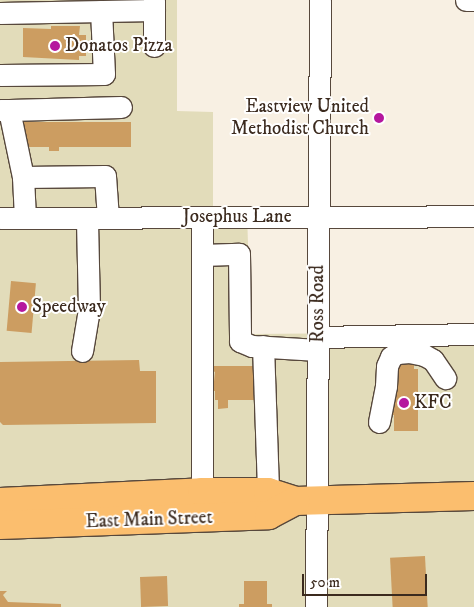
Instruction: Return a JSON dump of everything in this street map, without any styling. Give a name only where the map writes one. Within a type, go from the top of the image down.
[{"type":"main road","name":"East Main Street","points":[[0,502],[202,492],[268,492],[306,501],[474,496]]},
{"type":"main road","name":"East Main Street","points":[[0,525],[268,515],[306,501]]},
{"type":"street","name":"Ross Road","points":[[316,607],[306,501],[318,344],[320,0]]},
{"type":"street","points":[[466,0],[474,0]]},
{"type":"street","points":[[0,13],[32,8],[101,11],[154,5],[154,46]]},
{"type":"street","points":[[32,8],[55,22],[85,21],[90,26],[92,53],[89,74]]},
{"type":"street","points":[[0,75],[104,74],[101,11]]},
{"type":"street","points":[[25,218],[23,177],[4,110],[121,107]]},
{"type":"street","points":[[23,177],[106,176],[108,218]]},
{"type":"street","name":"Josephus Lane","points":[[0,218],[474,216]]},
{"type":"street","points":[[202,217],[202,492]]},
{"type":"street","points":[[82,351],[89,309],[87,218]]},
{"type":"street","points":[[202,254],[239,254],[240,341],[252,346],[318,344],[474,334]]},
{"type":"street","points":[[263,346],[268,492]]},
{"type":"street","points":[[380,422],[387,366],[391,357],[397,353],[409,352],[424,355],[433,360],[445,378]]},
{"type":"shaded area","points":[[0,0],[177,0],[177,111],[213,112],[213,214],[247,213],[251,334],[474,332],[474,607],[0,607]]},
{"type":"building","name":"Donatos Pizza","points":[[51,26],[80,26],[79,35],[86,35],[86,56],[79,56],[79,60],[23,57],[23,28],[51,29]]},
{"type":"building","points":[[24,122],[131,122],[131,147],[59,147],[59,151],[49,151],[49,147],[24,147]]},
{"type":"building","name":"Speedway","points":[[11,281],[36,283],[32,333],[7,331]]},
{"type":"building","name":"KFC","points":[[397,358],[414,358],[414,369],[418,369],[418,431],[394,431],[394,415],[390,415]]},
{"type":"building","points":[[139,360],[140,371],[156,371],[156,423],[3,425],[0,422],[0,362]]},
{"type":"building","points":[[213,366],[254,366],[254,400],[228,400],[228,408],[218,409],[218,400],[215,400],[215,391],[213,391],[215,372],[213,371]]},
{"type":"building","points":[[425,556],[428,607],[393,607],[390,558]]},
{"type":"building","points":[[167,576],[168,606],[141,607],[140,577]]},
{"type":"building","points":[[244,581],[267,581],[267,604],[272,604],[272,607],[239,607],[239,604],[244,604]]},
{"type":"building","points":[[0,591],[7,591],[3,595],[8,602],[61,604],[61,607],[0,607]]},
{"type":"place","name":"Donatos Pizza","points":[[55,46]]},
{"type":"place","name":"Eastview United Methodist Church","points":[[379,118]]},
{"type":"place","name":"Speedway","points":[[22,307]]},
{"type":"place","name":"KFC","points":[[404,403]]}]
